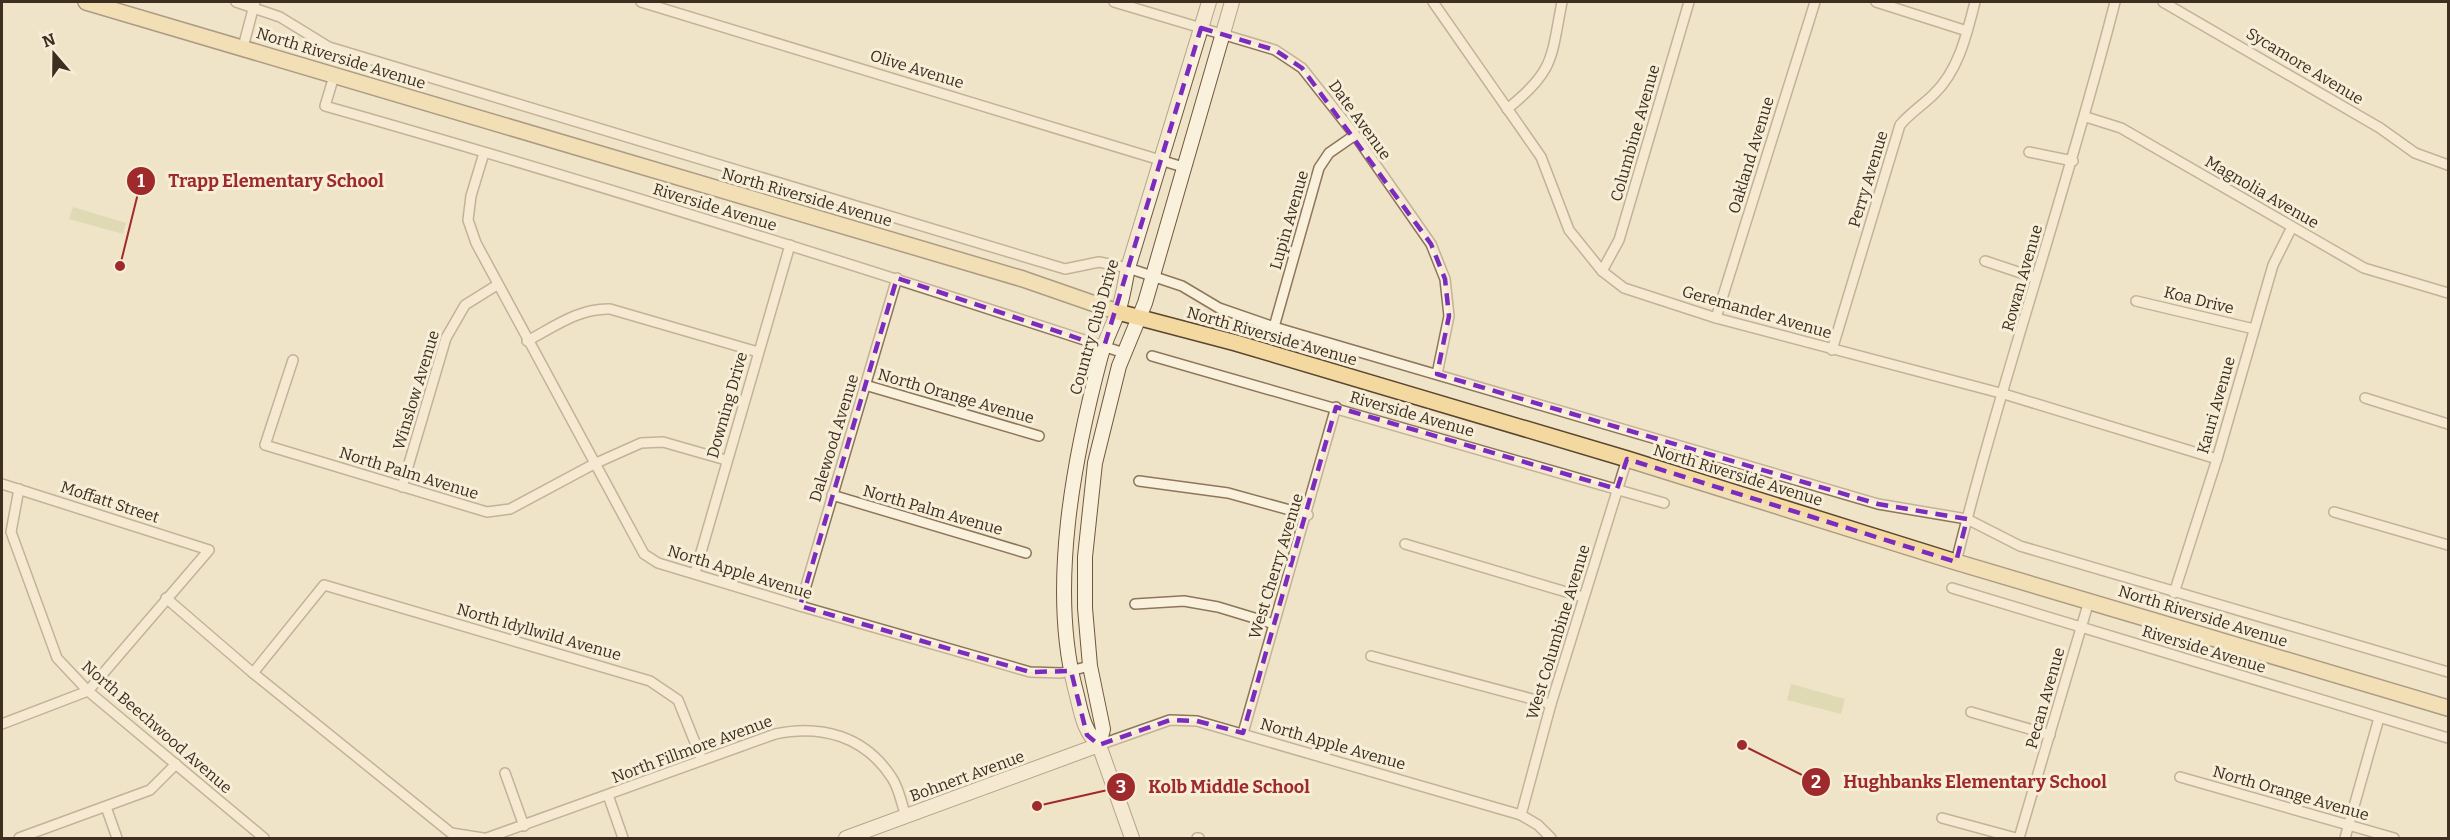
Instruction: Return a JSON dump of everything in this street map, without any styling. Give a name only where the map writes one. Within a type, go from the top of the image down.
[{"type":"main road","name":"North Riverside Avenue","points":[[86,2],[1023,279],[1118,312],[1628,459],[1956,562],[2448,708]]},
{"type":"main road","name":"Country Club Drive","points":[[1099,745],[1088,735],[1071,671],[1067,624],[1066,535],[1077,455],[1104,347],[1118,312],[1128,267],[1163,161],[1209,2]]},
{"type":"main road","points":[[1132,838],[1099,745],[1103,729],[1090,666],[1085,608],[1088,516],[1104,418],[1121,360],[1140,317],[1153,276],[1232,2]]},
{"type":"main road","name":"Bohnert Avenue","points":[[846,838],[1099,745]]},
{"type":"street","name":"North Riverside Avenue","points":[[236,2],[254,4],[329,47],[1065,269],[1100,262],[1128,267],[1182,286],[1219,308],[1274,327],[1878,504],[1966,519],[2020,546],[2448,672]]},
{"type":"street","name":"Olive Avenue","points":[[642,2],[1183,167]]},
{"type":"street","name":"Date Avenue","points":[[1114,2],[1275,50],[1302,68],[1355,135],[1431,244],[1445,279],[1449,316],[1437,374]]},
{"type":"street","name":"Geremander Avenue","points":[[1433,2],[1541,157],[1569,230],[1602,271],[1624,288],[1716,318],[2004,394],[2217,459]]},
{"type":"street","points":[[1507,109],[1534,88],[1550,64],[1562,2]]},
{"type":"street","name":"Columbine Avenue","points":[[1602,271],[1619,240],[1689,2]]},
{"type":"street","name":"Oakland Avenue","points":[[1716,318],[1815,2]]},
{"type":"street","points":[[1876,2],[1967,31]]},
{"type":"street","name":"Perry Avenue","points":[[1832,350],[1900,125],[1914,109],[1933,96],[1954,67],[1976,2]]},
{"type":"street","name":"Rowan Avenue","points":[[1956,562],[1966,519],[2086,117],[2115,2]]},
{"type":"street","name":"Sycamore Avenue","points":[[2163,2],[2380,128],[2415,153],[2448,165]]},
{"type":"street","points":[[243,47],[254,4]]},
{"type":"street","name":"Riverside Avenue","points":[[334,76],[326,106],[897,278],[1104,347],[1121,360]]},
{"type":"street","name":"Magnolia Avenue","points":[[2086,117],[2121,129],[2364,268],[2448,293]]},
{"type":"street","name":"Lupin Avenue","points":[[1274,327],[1319,168],[1329,153],[1355,135]]},
{"type":"street","points":[[2029,152],[2073,161]]},
{"type":"street","name":"North Apple Avenue","points":[[484,153],[471,196],[468,220],[476,243],[644,554],[658,563],[1030,672],[1061,673],[1090,666]]},
{"type":"street","name":"Kauri Avenue","points":[[2174,593],[2217,459],[2273,265],[2292,227]]},
{"type":"street","name":"Downing Drive","points":[[695,573],[790,245]]},
{"type":"street","points":[[1985,261],[2037,278]]},
{"type":"street","name":"Dalewood Avenue","points":[[800,606],[897,278]]},
{"type":"street","name":"Winslow Avenue","points":[[402,487],[446,338],[465,305],[497,285]]},
{"type":"street","name":"Koa Drive","points":[[2136,301],[2254,329]]},
{"type":"street","points":[[527,341],[592,308],[610,309],[758,352]]},
{"type":"street","name":"Riverside Avenue","points":[[1152,356],[1664,503]]},
{"type":"street","name":"North Palm Avenue","points":[[293,360],[265,445],[487,512],[510,509],[594,464],[641,443],[663,442],[726,460]]},
{"type":"street","name":"North Orange Avenue","points":[[865,385],[1039,436]]},
{"type":"street","points":[[2365,398],[2448,424]]},
{"type":"street","name":"West Cherry Avenue","points":[[1243,733],[1308,515],[1336,407]]},
{"type":"street","name":"West Columbine Avenue","points":[[1521,815],[1551,704],[1628,459]]},
{"type":"street","points":[[1139,481],[1228,493],[1308,515]]},
{"type":"street","name":"Moffatt Street","points":[[2,484],[209,550],[166,598]]},
{"type":"street","name":"North Beechwood Avenue","points":[[19,489],[11,532],[57,658],[88,691],[264,838]]},
{"type":"street","name":"North Palm Avenue","points":[[832,495],[1026,553]]},
{"type":"street","points":[[2334,512],[2448,545]]},
{"type":"street","points":[[1405,544],[1584,597]]},
{"type":"street","name":"North Idyllwild Avenue","points":[[253,673],[324,585],[650,681],[678,700],[702,760]]},
{"type":"street","name":"Riverside Avenue","points":[[1952,588],[2448,738]]},
{"type":"street","points":[[2,724],[88,691],[166,598]]},
{"type":"street","name":"North Fillmore Avenue","points":[[166,598],[253,673],[451,833],[485,838],[524,826],[702,760],[793,730],[812,730],[852,739],[893,778],[906,817]]},
{"type":"street","name":"Pecan Avenue","points":[[2017,838],[2089,601]]},
{"type":"street","points":[[1135,604],[1184,602],[1218,607],[1274,624]]},
{"type":"street","points":[[1371,656],[1551,704]]},
{"type":"street","points":[[1971,712],[2050,735]]},
{"type":"street","points":[[2345,838],[2379,717]]},
{"type":"street","name":"North Apple Avenue","points":[[1099,745],[1170,720],[1197,721],[1521,815],[1538,825],[1551,838]]},
{"type":"street","points":[[20,838],[150,790],[176,764]]},
{"type":"street","points":[[506,773],[524,826]]},
{"type":"street","name":"North Orange Avenue","points":[[2180,777],[2394,838]]},
{"type":"street","points":[[608,795],[623,838]]},
{"type":"street","points":[[106,807],[117,838]]},
{"type":"street","points":[[1942,818],[2017,838]]},
{"type":"highlighted area","points":[[1201,28],[1275,50],[1302,68],[1431,244],[1445,279],[1449,316],[1437,374],[1878,504],[1967,519],[1956,562],[1627,459],[1617,489],[1336,407],[1243,733],[1197,721],[1170,720],[1099,745],[1087,735],[1071,671],[1030,672],[800,606],[897,278],[1104,347]]},
{"type":"green space","points":[[73,207],[126,223],[123,234],[69,219]]},
{"type":"green space","points":[[1791,684],[1845,699],[1841,714],[1787,700]]},
{"type":"place","name":"Trapp Elementary School","points":[[120,266]]},
{"type":"place","name":"Hughbanks Elementary School","points":[[1742,745]]},
{"type":"place","name":"Kolb Middle School","points":[[1037,806]]}]
